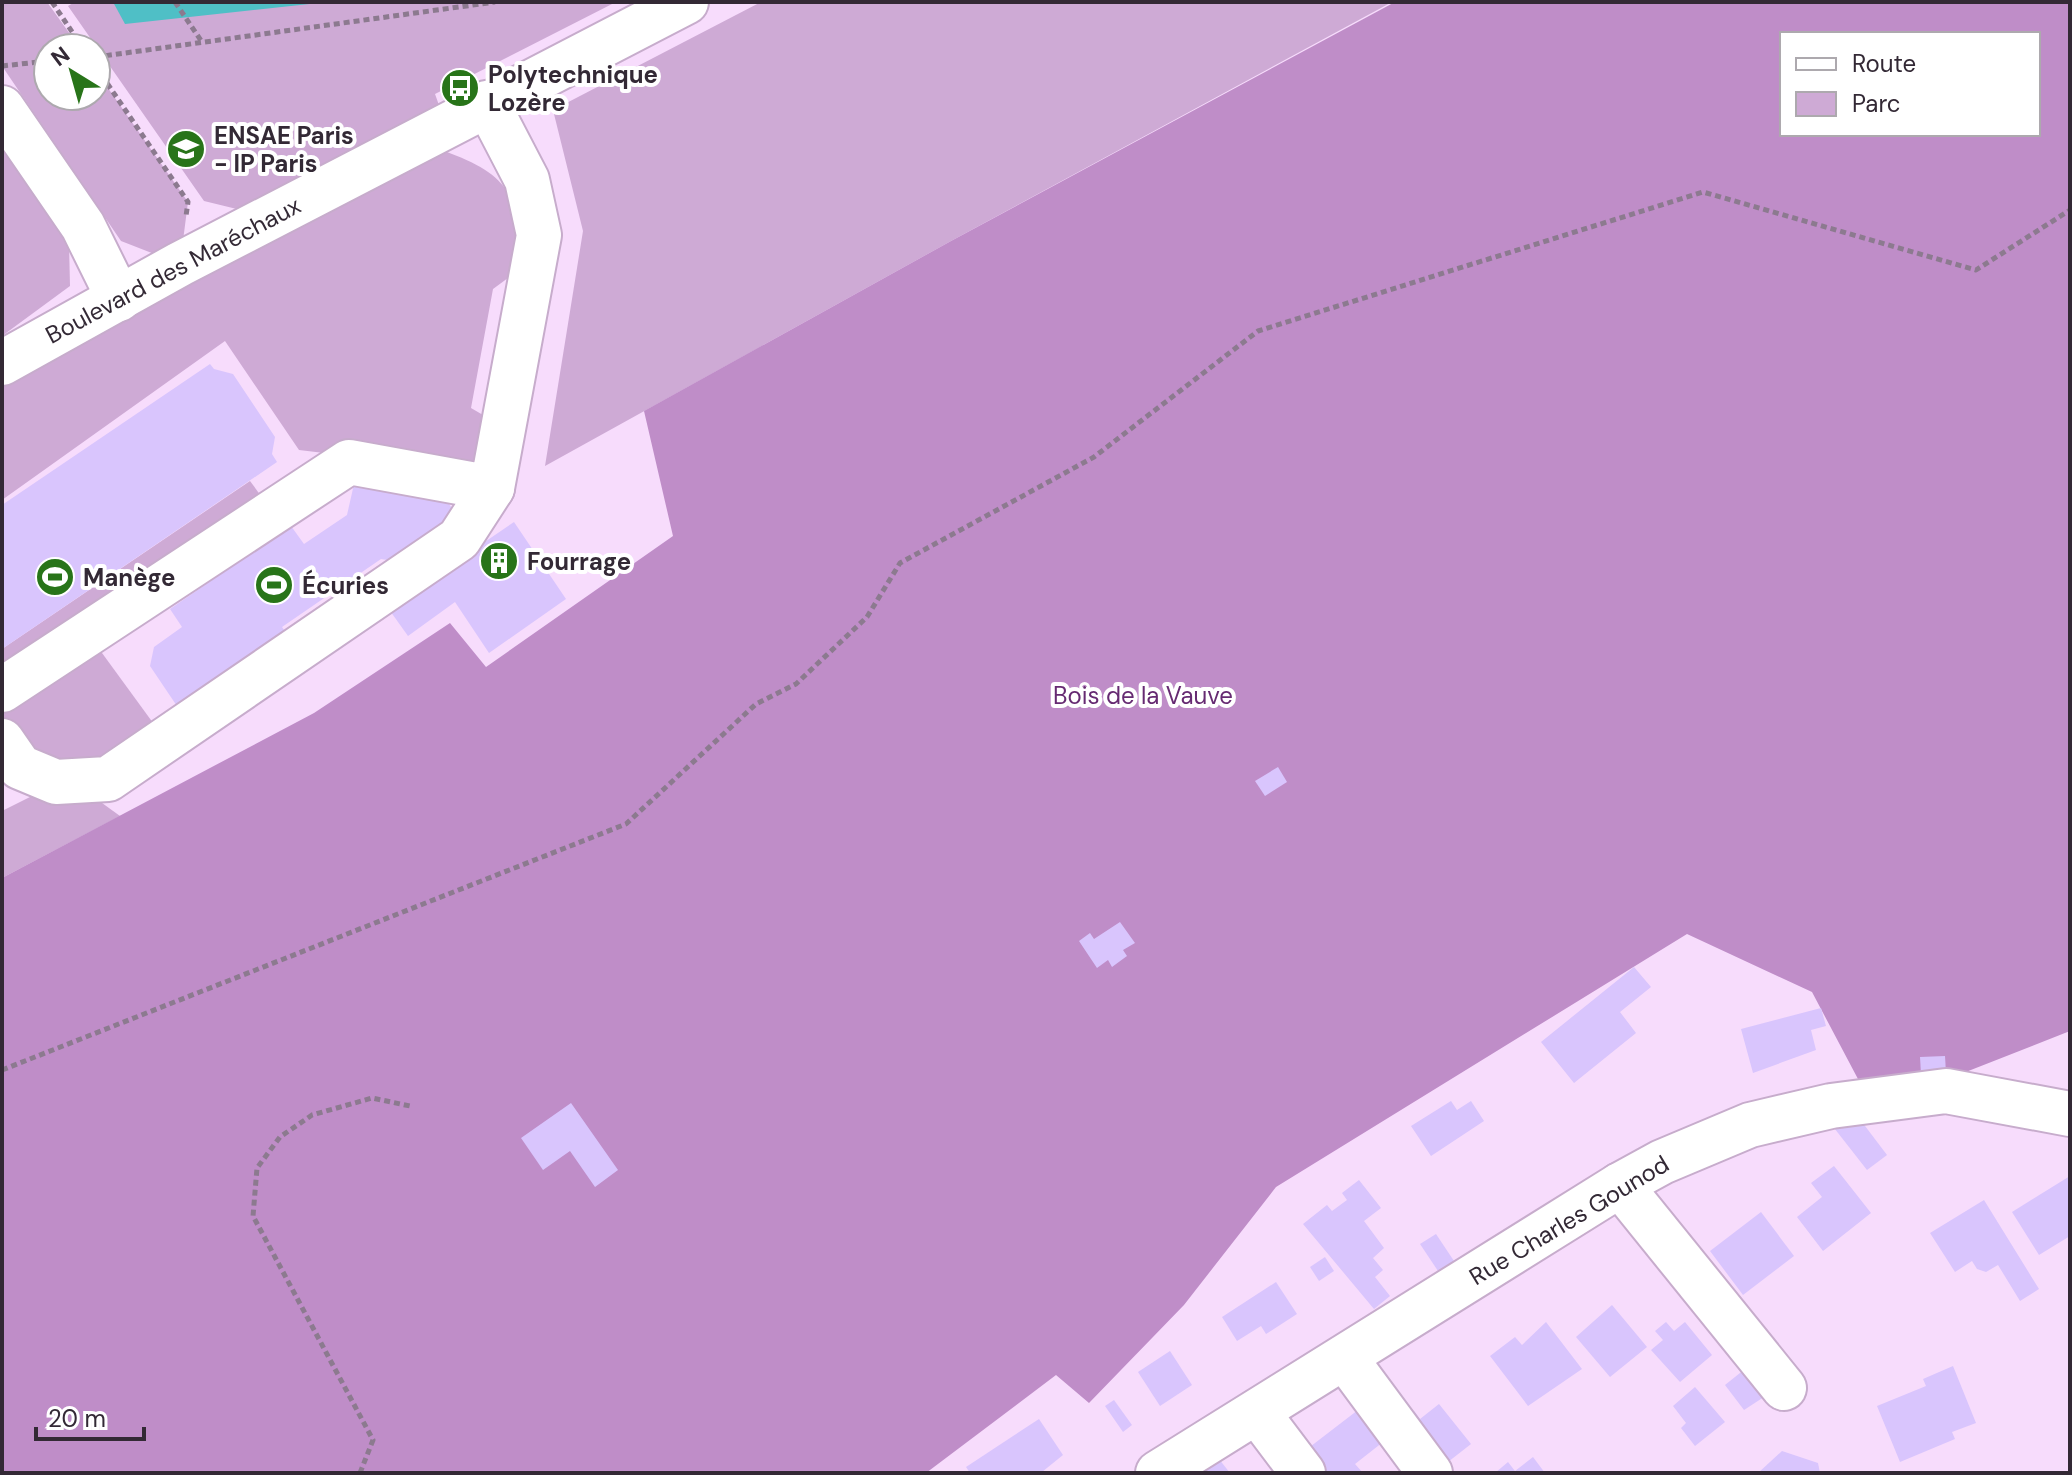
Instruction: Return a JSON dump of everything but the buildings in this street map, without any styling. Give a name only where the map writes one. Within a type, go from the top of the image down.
[{"type":"street","name":"Boulevard des Maréchaux","points":[[2,363],[180,264],[680,3]]},
{"type":"street","points":[[2,741],[20,767],[56,782],[108,779],[459,539],[492,488],[539,235],[527,180],[487,103]]},
{"type":"street","points":[[3,112],[83,226],[119,299]]},
{"type":"street","points":[[2,690],[349,462],[492,488]]},
{"type":"street","name":"Rue Charles Gounod","points":[[1170,1470],[1257,1412],[1620,1185],[1662,1162],[1750,1125],[1831,1106],[1946,1091],[2070,1114]]},
{"type":"street","points":[[1620,1185],[1784,1388]]},
{"type":"street","points":[[1345,1358],[1430,1473]]},
{"type":"street","points":[[1257,1412],[1303,1473]]},
{"type":"path","points":[[52,2],[72,32]]},
{"type":"path","points":[[175,2],[202,42]]},
{"type":"path","points":[[112,55],[495,2]]},
{"type":"path","points":[[2,66],[32,63]]},
{"type":"path","points":[[112,90],[188,202],[180,264]]},
{"type":"path","points":[[2,1070],[626,824],[756,704],[796,684],[867,617],[900,563],[1094,457],[1258,331],[1703,192],[1976,270],[2070,210]]},
{"type":"path","points":[[360,1473],[373,1440],[253,1216],[257,1168],[280,1137],[312,1115],[372,1098],[410,1106]]},
{"type":"green space","points":[[2,2],[47,2],[69,32],[32,32],[32,110],[2,66]]},
{"type":"green space","name":"ENSAE Paris - IP Paris","points":[[75,2],[616,2],[435,94],[440,108],[245,211],[204,201],[112,69],[112,32],[86,32],[68,6]]},
{"type":"green space","points":[[761,2],[1392,2],[545,466],[583,231],[553,110]]},
{"type":"green space","name":"Bois de la Vauve","points":[[1395,2],[2070,2],[2070,1031],[1953,1077],[1858,1079],[1812,992],[1687,934],[1276,1187],[1184,1305],[1089,1403],[1056,1375],[926,1473],[2,1473],[2,878],[314,713],[450,623],[486,667],[673,536],[644,411],[951,241]]},
{"type":"green space","points":[[112,94],[188,202],[180,264],[121,241],[33,112],[112,112]]},
{"type":"green space","points":[[2,147],[69,244],[70,286],[2,336]]},
{"type":"green space","points":[[442,150],[474,163],[495,177],[529,227],[519,270],[493,289],[471,408],[495,422],[483,463],[467,470],[299,450],[225,341],[2,500],[2,387],[155,300]]},
{"type":"green space","points":[[250,481],[267,504],[2,682],[2,649]]},
{"type":"green space","points":[[94,642],[156,727],[91,771],[53,772],[2,725],[2,706]]},
{"type":"green space","points":[[34,795],[91,795],[120,816],[2,878],[2,811]]},
{"type":"shaded area","points":[[113,2],[328,2],[125,24]]},
{"type":"place","name":"Polytechnique Lozère","points":[[460,88]]},
{"type":"place","name":"ENSAE Paris - IP Paris","points":[[186,149]]},
{"type":"place","name":"Fourrage","points":[[499,561]]},
{"type":"place","name":"Manège","points":[[55,577]]},
{"type":"place","name":"Écuries","points":[[274,585]]}]
